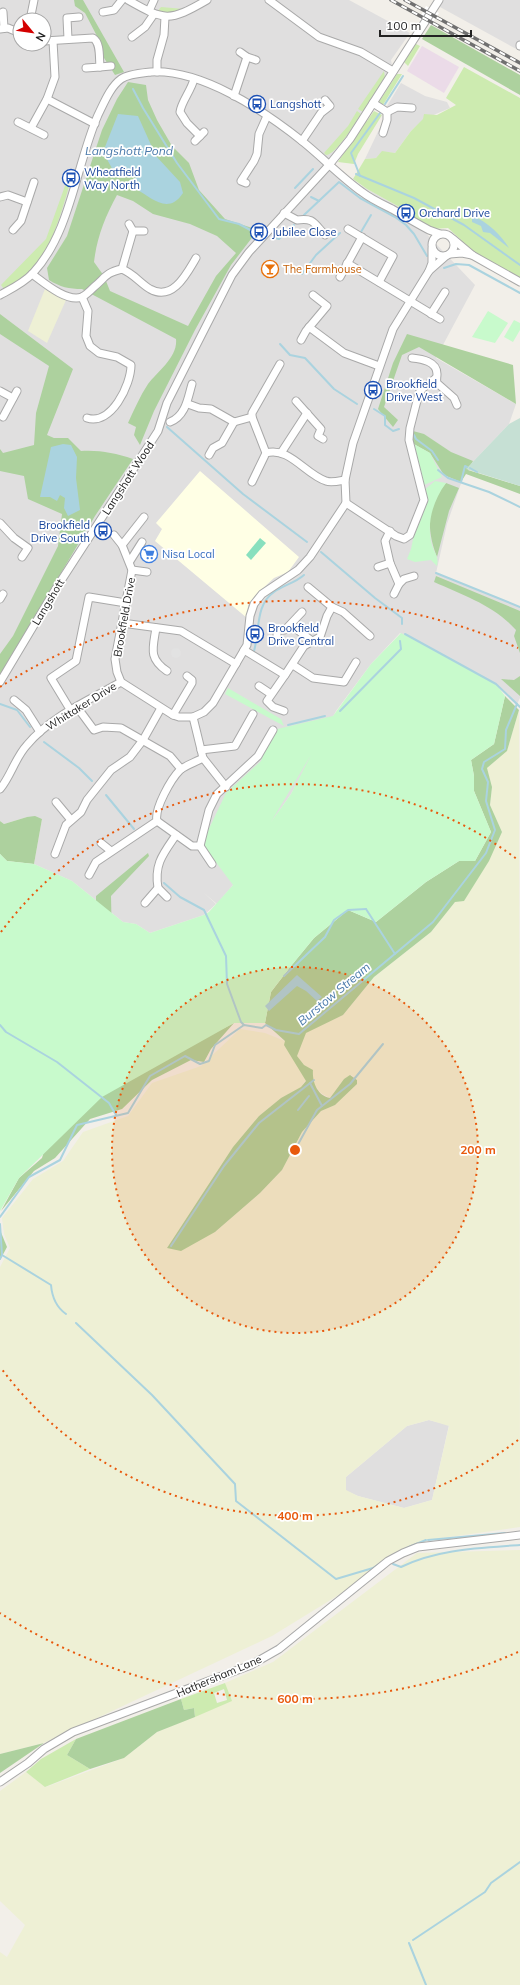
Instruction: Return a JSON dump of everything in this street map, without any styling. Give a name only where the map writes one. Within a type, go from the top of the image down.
[{"type":"street","points":[[32,12],[34,0]]},
{"type":"street","points":[[103,12],[114,10],[122,0]]},
{"type":"street","points":[[128,0],[151,13],[165,17],[184,12],[207,0]]},
{"type":"street","points":[[132,37],[145,27],[151,13],[154,0]]},
{"type":"street","points":[[269,0],[278,5],[319,37],[361,52],[393,71]]},
{"type":"street","points":[[325,235],[310,220],[306,218],[297,220],[284,213],[350,139],[438,0]]},
{"type":"street","points":[[3,12],[2,29],[12,31]]},
{"type":"street","points":[[68,39],[67,18],[79,17]]},
{"type":"street","points":[[157,72],[157,60],[164,35],[165,17]]},
{"type":"street","points":[[31,128],[47,99],[55,77],[53,41],[93,38],[98,43],[100,67]]},
{"type":"street","points":[[240,52],[247,57],[256,60]]},
{"type":"street","points":[[234,96],[247,57]]},
{"type":"street","points":[[86,68],[111,66]]},
{"type":"street","points":[[0,295],[13,289],[32,274],[52,244],[65,215],[86,145],[106,100],[114,86],[121,79],[133,75],[157,72],[194,79],[234,96],[267,116],[302,141],[364,193],[415,222],[440,234],[448,234],[472,255],[520,282]]},
{"type":"street","points":[[194,79],[191,91],[183,102],[180,112],[187,123],[200,137]]},
{"type":"street","points":[[47,99],[95,124]]},
{"type":"street","points":[[302,141],[318,116],[330,106],[325,100]]},
{"type":"street","points":[[373,103],[387,112]]},
{"type":"street","points":[[387,112],[397,107],[412,108]]},
{"type":"street","points":[[383,133],[387,120],[387,112]]},
{"type":"street","points":[[242,181],[257,154],[259,134],[267,116]]},
{"type":"street","points":[[18,122],[44,135]]},
{"type":"street","points":[[13,230],[21,221],[34,182]]},
{"type":"street","points":[[0,197],[8,195],[27,202]]},
{"type":"street","name":"Langshott Wood","points":[[98,524],[158,432],[167,403],[232,275],[249,252],[284,213]]},
{"type":"street","points":[[415,222],[426,233],[437,255],[462,253],[472,255]]},
{"type":"street","points":[[122,269],[133,231],[129,224]]},
{"type":"street","points":[[348,229],[393,256],[379,282]]},
{"type":"street","points":[[133,231],[144,231]]},
{"type":"street","points":[[121,682],[161,708],[179,717],[193,716],[204,712],[213,703],[247,645],[250,616],[254,604],[262,594],[298,570],[310,557],[346,503],[344,480],[353,443],[379,366],[393,329],[429,271],[432,264],[432,247],[434,238],[440,234]]},
{"type":"street","points":[[340,277],[362,237]]},
{"type":"street","points":[[429,271],[448,255],[454,246],[453,239]]},
{"type":"street","points":[[32,274],[50,288],[66,296],[82,297],[94,288],[104,276],[122,269],[135,276],[149,289],[166,291],[176,287],[196,258]]},
{"type":"street","points":[[348,263],[440,319]]},
{"type":"street","points":[[431,314],[446,292]]},
{"type":"street","points":[[301,340],[309,327],[327,306],[313,295]]},
{"type":"street","points":[[82,297],[88,311],[86,336],[90,346],[99,353],[117,357],[131,365],[131,374],[118,402],[104,417],[98,419],[87,418]]},
{"type":"street","points":[[309,327],[344,354],[379,366]]},
{"type":"street","points":[[412,358],[428,361],[434,365],[437,373],[437,383],[454,398],[457,405]]},
{"type":"street","points":[[252,482],[266,453],[252,417],[265,387],[280,364]]},
{"type":"street","points":[[346,503],[390,532],[404,539],[410,535],[424,500],[409,440],[419,393],[436,378]]},
{"type":"street","points":[[170,422],[174,420],[188,404],[192,384]]},
{"type":"street","points":[[0,391],[13,398]]},
{"type":"street","points":[[3,417],[17,391]]},
{"type":"street","points":[[296,401],[322,429],[318,436],[323,439]]},
{"type":"street","points":[[188,404],[199,408],[211,409],[234,422],[252,417]]},
{"type":"street","points":[[281,453],[307,413]]},
{"type":"street","points":[[209,456],[213,448],[222,444],[234,422]]},
{"type":"street","points":[[266,453],[281,453],[326,481],[344,480]]},
{"type":"street","points":[[122,545],[144,516]]},
{"type":"street","points":[[0,523],[14,538],[28,548],[22,557]]},
{"type":"street","name":"Langshott","points":[[0,682],[98,524]]},
{"type":"street","points":[[390,532],[385,541],[390,563],[399,584]]},
{"type":"street","points":[[114,535],[122,545],[130,561],[132,570],[147,572]]},
{"type":"street","points":[[130,561],[142,542]]},
{"type":"street","points":[[378,567],[390,563]]},
{"type":"street","name":"Brookfield Drive","points":[[121,682],[117,672],[115,658],[132,570]]},
{"type":"street","points":[[394,594],[399,584],[404,579],[414,576]]},
{"type":"street","points":[[308,587],[332,607],[343,612],[370,636]]},
{"type":"street","points":[[126,602],[89,597],[76,661],[51,678],[74,709],[94,730],[103,727],[121,728],[170,756],[181,769]]},
{"type":"street","points":[[284,711],[273,707],[266,702],[293,665],[304,646],[320,636],[332,607]]},
{"type":"street","points":[[277,638],[277,630],[285,630],[302,612]]},
{"type":"street","points":[[122,623],[181,631],[236,664]]},
{"type":"street","points":[[291,625],[312,641]]},
{"type":"street","points":[[156,628],[153,655],[158,664],[167,671]]},
{"type":"street","points":[[244,650],[285,675]]},
{"type":"street","points":[[293,665],[313,682],[344,682],[356,662]]},
{"type":"street","points":[[173,715],[192,683],[192,680],[187,676]]},
{"type":"street","name":"Whittaker Drive","points":[[0,789],[16,759],[40,732],[74,709],[121,682]]},
{"type":"street","points":[[259,686],[271,694]]},
{"type":"street","points":[[14,700],[26,710],[40,732]]},
{"type":"street","points":[[55,854],[66,825],[80,812],[87,800],[111,770],[125,762],[142,740],[161,708]]},
{"type":"street","points":[[201,750],[234,746],[253,714]]},
{"type":"street","points":[[193,716],[203,758],[226,787]]},
{"type":"street","points":[[212,864],[200,846],[209,810],[217,794],[258,756],[273,730]]},
{"type":"street","points":[[200,846],[192,846],[157,821],[156,817],[160,804],[171,782],[181,769],[203,758]]},
{"type":"street","points":[[56,802],[71,820]]},
{"type":"street","points":[[89,875],[96,862],[157,821]]},
{"type":"street","points":[[167,897],[158,888],[156,879],[158,861],[176,835]]},
{"type":"street","points":[[101,843],[111,851]]},
{"type":"street","points":[[145,903],[158,888]]},
{"type":"street","name":"Hathersham Lane","points":[[0,1782],[28,1763],[44,1749],[73,1732],[250,1665],[279,1649],[388,1561],[403,1553],[418,1547],[520,1535]]},
{"type":"shaded area","points":[[0,0],[349,0],[410,33],[391,60],[393,71],[329,165],[367,189],[403,209],[475,285],[436,358],[516,404],[509,424],[466,469],[447,524],[436,573],[520,607],[520,698],[517,704],[496,684],[400,633],[371,664],[336,711],[291,794],[265,831],[233,885],[217,904],[204,893],[216,904],[204,915],[150,933],[136,924],[123,922],[72,881],[34,864],[42,819],[27,817],[4,824],[0,821]]},
{"type":"shaded area","points":[[439,0],[520,0],[520,51],[440,7]]},
{"type":"shaded area","points":[[422,46],[459,67],[444,93],[407,71]]},
{"type":"shaded area","points":[[401,83],[425,96],[447,102],[450,108],[424,119],[411,131],[395,153],[382,152],[376,158],[365,159],[384,119],[384,111]]},
{"type":"shaded area","points":[[45,289],[66,300],[47,343],[28,331]]},
{"type":"shaded area","points":[[520,418],[520,486],[466,469],[509,424]]},
{"type":"shaded area","points":[[200,471],[299,557],[288,572],[274,578],[248,605],[247,618],[155,541],[162,529],[156,523]]},
{"type":"shaded area","points":[[174,648],[178,648],[180,649],[180,657],[174,658],[171,655],[171,651]]},
{"type":"shaded area","points":[[519,710],[520,1527],[428,1540],[272,1636],[44,1743],[0,1754],[0,1267],[10,1248],[4,1234],[2,1218],[33,1179],[63,1161],[83,1132],[128,1116],[152,1083],[201,1066],[240,1029],[265,1033],[285,1041],[343,1015],[374,977],[431,932],[455,902],[502,832],[490,805],[492,787],[487,768],[507,751]],"holes":[[[352,1075],[357,1080],[357,1084],[335,1105],[321,1111],[302,1132],[282,1170],[260,1193],[215,1232],[167,1248],[233,1147],[259,1116],[281,1098],[301,1088],[304,1082],[312,1076],[314,1084],[321,1093],[330,1098],[344,1079]],[[429,1420],[449,1426],[432,1500],[404,1508],[358,1496],[346,1490],[346,1477],[407,1426]]]},
{"type":"shaded area","points":[[429,1420],[449,1425],[432,1500],[404,1508],[358,1496],[346,1491],[346,1477],[407,1426]]},
{"type":"shaded area","points":[[520,1550],[520,1985],[0,1985],[0,1952],[7,1957],[25,1925],[0,1901],[0,1791],[26,1772],[46,1787],[124,1758],[157,1732],[231,1701],[225,1683],[273,1662],[417,1553]]},
{"type":"green space","points":[[74,0],[83,0],[124,72],[115,75],[104,58],[99,40],[85,13],[75,6]]},
{"type":"green space","points":[[161,7],[184,9],[172,14],[157,12]]},
{"type":"green space","points":[[431,25],[520,75],[520,95],[422,39]]},
{"type":"green space","points":[[414,43],[420,46],[408,66],[403,61]]},
{"type":"green space","points":[[464,67],[520,98],[520,282],[472,255],[460,239],[448,228],[433,229],[415,222],[403,209],[367,189],[353,179],[365,159],[376,158],[382,151],[395,153],[411,131],[423,119],[424,114],[437,115],[456,105],[446,98]]},
{"type":"green space","points":[[384,71],[385,78],[363,112],[358,109]]},
{"type":"green space","points":[[397,74],[402,74],[383,105],[379,102]]},
{"type":"green space","points":[[128,82],[146,85],[148,100],[157,120],[172,146],[189,163],[199,190],[225,219],[258,230],[231,265],[195,330],[154,411],[140,445],[134,435],[136,427],[128,423],[148,384],[171,358],[176,346],[176,339],[82,289],[65,287],[49,280],[47,268],[67,236],[102,130],[117,99]],"holes":[[[117,195],[133,201],[153,214],[190,224],[217,236],[236,253],[216,276],[188,326],[110,291],[104,276],[94,262],[102,227]]]},
{"type":"green space","points":[[357,111],[361,114],[350,131],[335,150],[326,155],[324,153],[348,126]]},
{"type":"green space","points":[[374,111],[382,115],[358,154],[354,164],[338,162],[365,120],[367,121]]},
{"type":"green space","points":[[71,169],[74,170],[62,210],[46,251],[30,272],[4,289],[1,285],[46,239]]},
{"type":"green space","points":[[488,311],[508,323],[495,343],[472,337]]},
{"type":"green space","points":[[0,314],[73,369],[47,435],[54,438],[68,438],[81,451],[107,452],[133,459],[95,516],[0,675],[0,654],[13,636],[58,546],[62,514],[28,499],[24,476],[0,471],[0,449],[3,453],[34,445],[36,413],[49,366],[0,334]]},
{"type":"green space","points":[[514,320],[520,323],[520,330],[513,342],[504,337]]},
{"type":"green space","points":[[407,334],[513,365],[516,404],[419,347],[402,355],[384,407],[398,420],[393,427],[378,409],[393,363]]},
{"type":"green space","points":[[413,431],[424,434],[451,452],[473,461],[468,470],[520,486],[520,494],[466,474],[461,482],[444,475],[430,453],[412,443]]},
{"type":"green space","points":[[412,443],[430,453],[442,477],[422,486]]},
{"type":"green space","points":[[435,481],[446,483],[437,497],[430,520],[430,537],[437,558],[437,566],[431,560],[415,562],[407,559],[411,549],[423,491]]},
{"type":"green space","points":[[446,483],[459,488],[449,511],[437,557],[432,543],[430,520],[432,506],[436,497]]},
{"type":"green space","points":[[260,538],[266,543],[251,560],[246,555]]},
{"type":"green space","points":[[436,576],[520,611],[520,653],[514,636],[516,630],[508,622],[478,602],[434,582]]},
{"type":"green space","points":[[401,633],[496,684],[505,696],[494,744],[471,760],[474,776],[474,791],[491,832],[475,861],[459,861],[426,882],[376,922],[348,910],[314,938],[271,992],[265,1023],[234,1023],[102,1097],[19,1178],[0,1211],[0,854],[7,861],[34,864],[72,881],[123,922],[136,924],[150,933],[204,915],[209,912],[233,885],[203,845],[204,839],[226,793],[261,761],[273,730],[333,716],[371,664]],"holes":[[[311,755],[291,794],[271,822]]]},
{"type":"green space","points":[[520,676],[520,696],[501,679],[514,680]]},
{"type":"green space","points":[[228,688],[281,719],[284,726],[225,694]]},
{"type":"green space","points":[[505,696],[519,710],[507,751],[487,768],[492,787],[490,805],[502,832],[489,861],[464,901],[455,902],[431,932],[374,977],[343,1015],[306,1033],[297,1056],[304,1065],[313,1070],[313,1079],[316,1087],[325,1097],[330,1098],[344,1079],[350,1075],[357,1080],[357,1084],[335,1105],[321,1111],[302,1132],[282,1170],[260,1193],[215,1232],[181,1251],[167,1248],[233,1147],[259,1116],[281,1098],[301,1087],[306,1081],[284,1045],[285,1041],[265,1023],[271,992],[291,966],[314,938],[348,910],[376,922],[426,882],[459,861],[475,861],[491,832],[474,791],[474,776],[471,760],[494,744]]},
{"type":"green space","points":[[35,816],[42,819],[34,864],[7,861],[0,854],[0,821],[4,824]]},
{"type":"green space","points":[[148,853],[149,856],[111,896],[113,990],[220,1030],[234,1023],[211,1049],[204,1062],[191,1060],[152,1080],[122,1109],[90,1119],[55,1158],[34,1171],[1,1211],[19,1178],[42,1158],[96,982],[96,896]]},
{"type":"green space","points":[[0,1230],[7,1247],[0,1260]]},
{"type":"green space","points":[[225,1683],[232,1701],[195,1717],[194,1708],[184,1710],[181,1699]],"holes":[[[224,1689],[227,1700],[217,1703],[214,1693]]]},
{"type":"green space","points":[[181,1699],[184,1710],[194,1708],[195,1717],[157,1732],[124,1758],[90,1769],[67,1755],[76,1739]]},
{"type":"green space","points":[[76,1739],[67,1755],[90,1769],[45,1787],[26,1772],[41,1759]]},
{"type":"green space","points":[[44,1743],[0,1773],[0,1754]]},
{"type":"water","name":"Langshott Pond","points":[[118,114],[138,116],[156,156],[180,182],[183,193],[177,200],[171,203],[160,203],[136,189],[135,175],[114,172],[103,152]]},
{"type":"water","points":[[472,216],[483,221],[493,229],[509,248],[490,233],[483,232],[481,226],[472,222]]},
{"type":"water","points":[[63,444],[71,445],[77,457],[76,478],[80,510],[68,516],[64,508],[65,498],[60,495],[57,501],[50,497],[40,497],[51,447]]},
{"type":"water","points":[[297,975],[322,997],[317,1001],[306,991],[297,986],[269,1011],[265,1006]]},
{"type":"pier","points":[[426,6],[439,13],[431,25],[419,19]]},
{"type":"waterway","points":[[385,104],[403,76]]},
{"type":"waterway","points":[[133,89],[177,163],[219,219],[239,224],[254,232]]},
{"type":"waterway","points":[[360,176],[351,153],[380,113]]},
{"type":"waterway","points":[[295,188],[313,169]]},
{"type":"waterway","points":[[356,174],[414,198],[464,225],[520,265]]},
{"type":"waterway","points":[[304,215],[339,182],[360,198],[395,217],[406,225],[414,234],[427,256]]},
{"type":"waterway","points":[[311,197],[319,201]]},
{"type":"waterway","points":[[361,232],[371,215]]},
{"type":"waterway","points":[[273,237],[279,239],[294,225]]},
{"type":"waterway","points":[[302,274],[316,255],[340,233]]},
{"type":"waterway","points":[[444,268],[456,264],[469,265],[520,293]]},
{"type":"waterway","points":[[280,344],[290,355],[305,358],[334,389],[357,404]]},
{"type":"waterway","points":[[374,409],[385,416],[385,425],[393,431],[399,429]]},
{"type":"waterway","points":[[167,427],[243,494],[307,542]]},
{"type":"waterway","points":[[414,435],[416,439],[432,451],[438,460]]},
{"type":"waterway","points":[[461,482],[465,466],[467,467]]},
{"type":"waterway","points":[[470,468],[477,472]]},
{"type":"waterway","points":[[438,470],[448,478],[489,492],[520,507]]},
{"type":"waterway","points":[[321,552],[375,598],[402,618],[402,624]]},
{"type":"waterway","points":[[436,573],[520,607]]},
{"type":"waterway","points":[[254,651],[261,611],[268,597],[304,575]]},
{"type":"waterway","points":[[405,634],[496,684],[520,707]]},
{"type":"waterway","points":[[340,711],[401,649],[400,641]]},
{"type":"waterway","points":[[0,704],[17,710],[30,727]]},
{"type":"waterway","name":"Burstow Stream","points":[[0,1217],[29,1177],[60,1160],[77,1125],[128,1113],[150,1076],[185,1056],[200,1064],[209,1061],[215,1045],[244,1025],[262,1028],[266,1025],[276,1030],[299,1034],[433,922],[486,853],[495,830],[486,801],[488,782],[482,769],[484,762],[505,749],[506,730],[517,704]]},
{"type":"waterway","points":[[288,725],[325,716]]},
{"type":"waterway","points":[[44,742],[79,768],[92,781]]},
{"type":"waterway","points":[[106,795],[134,829]]},
{"type":"waterway","points":[[164,883],[180,897],[204,910],[226,956],[227,984],[241,1022],[244,1025]]},
{"type":"waterway","points":[[366,909],[395,954]]},
{"type":"waterway","points":[[284,976],[325,937],[334,920],[348,910],[366,909]]},
{"type":"waterway","points":[[0,1025],[6,1032],[57,1062],[109,1103],[116,1115]]},
{"type":"waterway","points":[[296,1148],[317,1110],[350,1084],[383,1044]]},
{"type":"waterway","points":[[171,1246],[224,1166],[259,1123],[314,1080]]},
{"type":"waterway","points":[[310,1083],[322,1106]]},
{"type":"waterway","points":[[298,1110],[309,1096]]},
{"type":"waterway","name":"Burstow Stream","points":[[0,1224],[2,1255],[0,1259]]},
{"type":"waterway","points":[[2,1255],[51,1285],[52,1294],[55,1301],[66,1314]]},
{"type":"waterway","points":[[76,1323],[152,1395],[235,1484],[236,1501],[336,1579],[373,1568],[379,1564]]},
{"type":"waterway","points":[[428,1540],[505,1533]]},
{"type":"waterway","points":[[391,1556],[426,1540]]},
{"type":"waterway","points":[[393,1564],[401,1567],[429,1556],[459,1550],[520,1545]]},
{"type":"waterway","points":[[413,1940],[485,1892],[491,1883],[520,1862]]},
{"type":"waterway","points":[[409,1943],[426,1985]]},
{"type":"railway","points":[[391,0],[520,71]]},
{"type":"railway","points":[[405,0],[520,63]]},
{"type":"place","name":"Langshott","points":[[257,104]]},
{"type":"place","name":"Wheatfield Way North","points":[[71,178]]},
{"type":"place","name":"Orchard Drive","points":[[406,213]]},
{"type":"place","name":"Jubilee Close","points":[[259,232]]},
{"type":"place","name":"The Farmhouse","points":[[270,269]]},
{"type":"place","name":"Brookfield Drive West","points":[[373,390]]},
{"type":"place","name":"Brookfield Drive South","points":[[103,531]]},
{"type":"place","name":"Nisa Local","points":[[149,554]]},
{"type":"place","name":"Brookfield Drive Central","points":[[255,634]]}]
